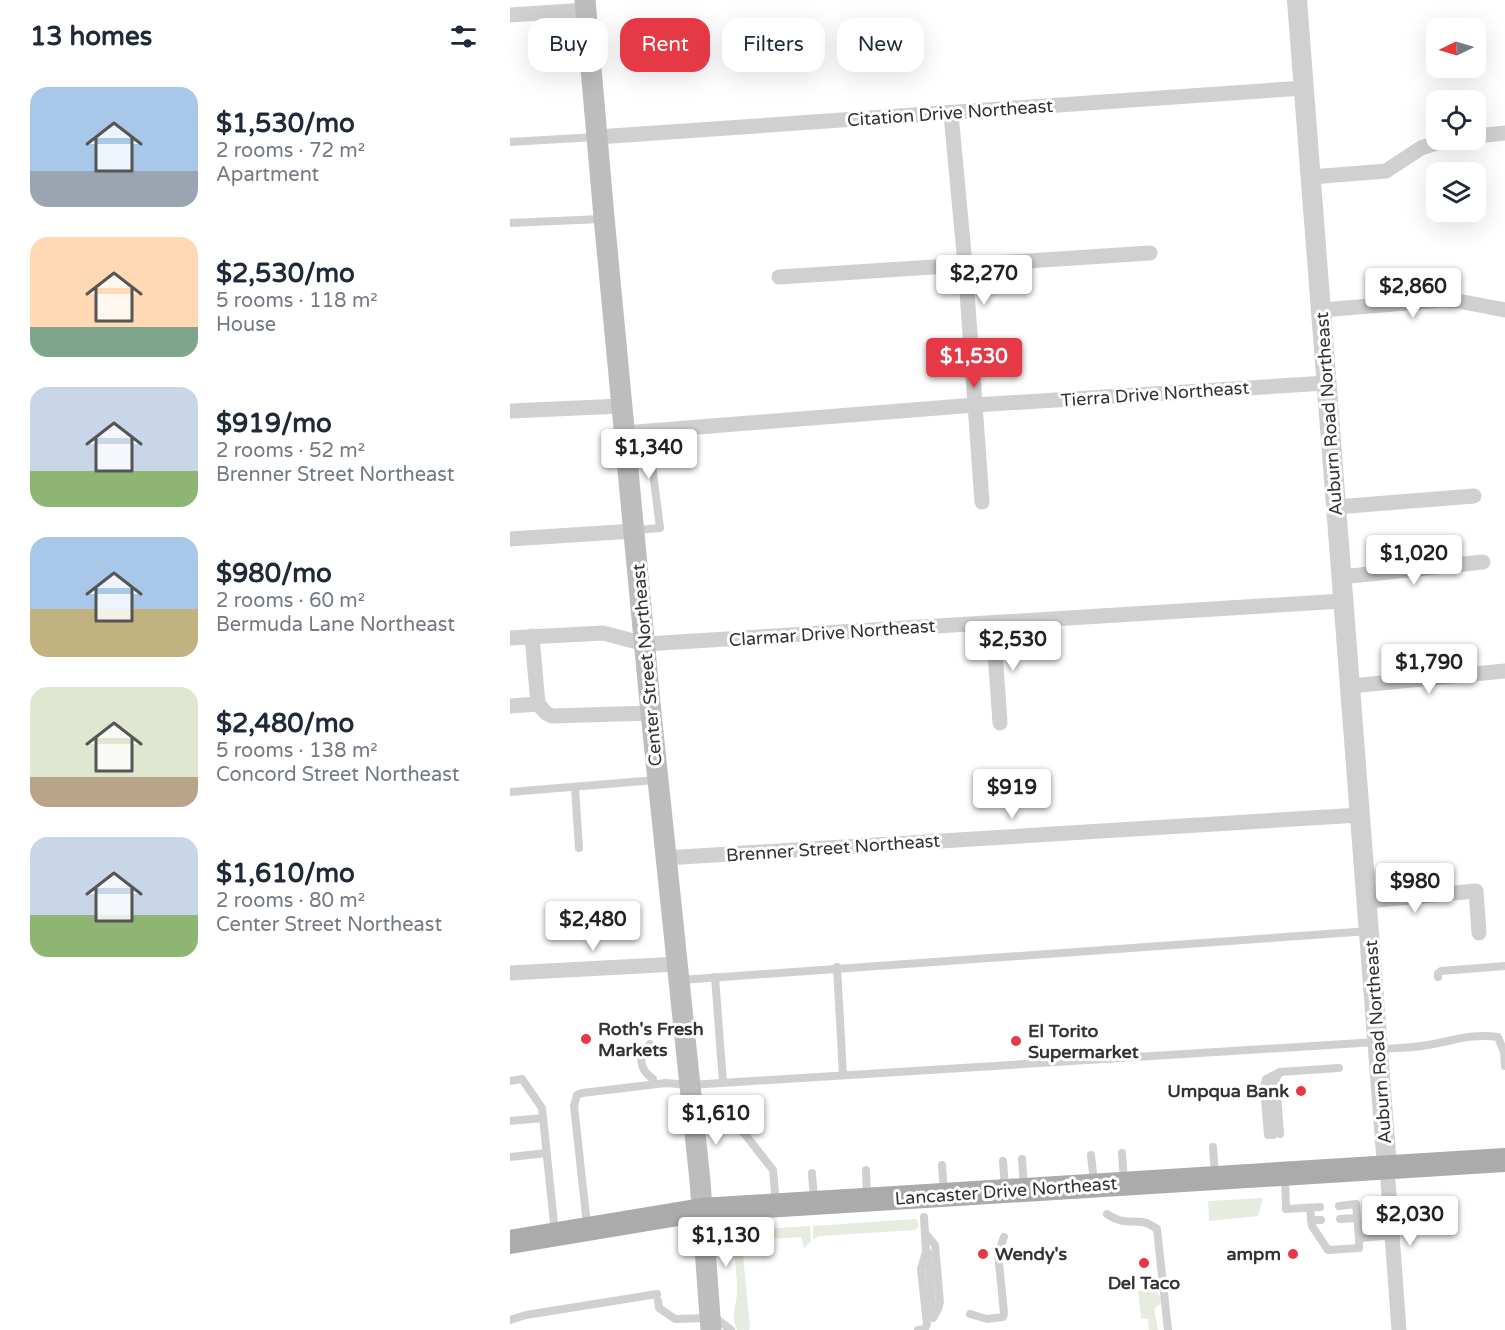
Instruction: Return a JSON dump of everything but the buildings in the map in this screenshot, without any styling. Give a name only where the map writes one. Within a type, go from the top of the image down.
[{"type":"main road","name":"Center Street Northeast","points":[[585,5],[665,858],[693,1112],[710,1320]]},
{"type":"main road","name":"Lancaster Drive Northeast","points":[[511,1242],[588,1227],[702,1210],[1505,1160]]},
{"type":"street","name":"Auburn Road Northeast","points":[[1297,0],[1399,1330]]},
{"type":"street","points":[[510,15],[585,5]]},
{"type":"street","name":"Citation Drive Northeast","points":[[597,137],[1304,88]]},
{"type":"street","points":[[951,114],[965,264],[982,502]]},
{"type":"street","points":[[1486,135],[1505,134]]},
{"type":"street","points":[[1311,177],[1386,171],[1426,146]]},
{"type":"street","points":[[779,277],[1150,253]]},
{"type":"street","points":[[1322,310],[1442,300],[1458,300],[1505,310]]},
{"type":"street","name":"Tierra Drive Northeast","points":[[624,433],[975,405],[1327,382]]},
{"type":"street","points":[[510,411],[622,406]]},
{"type":"street","points":[[1336,507],[1474,496]]},
{"type":"street","points":[[510,540],[634,531]]},
{"type":"street","points":[[1341,577],[1483,562]]},
{"type":"street","name":"Clarmar Drive Northeast","points":[[510,638],[603,633],[645,644],[1343,601]]},
{"type":"street","points":[[993,623],[1000,723]]},
{"type":"street","points":[[532,636],[538,704],[546,713],[552,716],[651,713]]},
{"type":"street","points":[[1350,686],[1505,671]]},
{"type":"street","points":[[510,706],[538,704]]},
{"type":"street","name":"Brenner Street Northeast","points":[[665,858],[1360,815]]},
{"type":"street","points":[[1367,901],[1476,891],[1479,933]]},
{"type":"street","points":[[510,973],[679,972]]},
{"type":"lane","points":[[510,142],[597,137]]},
{"type":"lane","points":[[510,224],[604,219]]},
{"type":"lane","points":[[627,462],[652,465],[660,528],[634,531]]},
{"type":"lane","points":[[510,792],[658,780]]},
{"type":"lane","points":[[575,787],[579,848]]},
{"type":"lane","points":[[679,972],[714,977],[1370,931]]},
{"type":"lane","points":[[1438,976],[1441,971],[1505,966]]},
{"type":"lane","points":[[837,967],[843,1075]]},
{"type":"lane","points":[[714,977],[723,1083]]},
{"type":"lane","points":[[588,1227],[574,1114],[575,1100],[577,1095],[582,1093],[666,1083],[690,1085],[1378,1045],[1425,1046],[1455,1038],[1484,1035],[1498,1037],[1504,1052],[1505,1066]]},
{"type":"lane","points":[[650,1044],[641,1055],[640,1061],[645,1074],[653,1079]]},
{"type":"lane","points":[[1280,1072],[1276,1078],[1274,1135],[1264,1087],[1266,1079],[1280,1072],[1339,1068]]},
{"type":"lane","points":[[510,1081],[522,1080],[542,1108],[555,1234]]},
{"type":"lane","points":[[693,1112],[725,1109],[773,1170],[776,1205]]},
{"type":"lane","points":[[510,1120],[543,1118]]},
{"type":"lane","points":[[1213,1147],[1215,1178]]},
{"type":"lane","points":[[510,1157],[547,1153]]},
{"type":"lane","points":[[1122,1153],[1124,1183]]},
{"type":"lane","points":[[1091,1155],[1094,1185]]},
{"type":"lane","points":[[1015,1190],[1022,1159]]},
{"type":"lane","points":[[1003,1161],[1015,1190]]},
{"type":"lane","points":[[942,1165],[944,1195]]},
{"type":"lane","points":[[866,1170],[867,1199]]},
{"type":"lane","points":[[812,1173],[814,1203]]},
{"type":"lane","points":[[1284,1174],[1286,1209],[1320,1207]]},
{"type":"lane","points":[[1310,1208],[1312,1226],[1328,1250],[1359,1248],[1356,1204],[1339,1206]]},
{"type":"lane","points":[[1107,1214],[1116,1221],[1142,1221],[1157,1228],[1167,1330]]},
{"type":"lane","points":[[924,1217],[926,1252],[921,1269],[930,1321]]},
{"type":"lane","points":[[1340,1219],[1357,1218]]},
{"type":"lane","points":[[1311,1220],[1321,1220]]},
{"type":"lane","points":[[918,1330],[925,1329],[940,1302],[935,1245],[925,1233]]},
{"type":"lane","points":[[1359,1238],[1392,1235]]},
{"type":"lane","points":[[970,1314],[987,1319],[1003,1317],[1004,1305],[998,1253],[1004,1237]]},
{"type":"lane","points":[[510,1320],[658,1298],[659,1308],[675,1319],[710,1320],[732,1330]]},
{"type":"shaded area","points":[[1263,1198],[1258,1216],[1209,1221],[1208,1201]]},
{"type":"shaded area","points":[[915,1219],[919,1226],[915,1230],[820,1236],[813,1239],[813,1226]]},
{"type":"shaded area","points":[[810,1226],[811,1241],[804,1248],[801,1237],[755,1240],[754,1254],[743,1256],[750,1327],[749,1330],[735,1328],[737,1287],[735,1240],[741,1237],[741,1232],[748,1230]]},
{"type":"shaded area","points":[[1155,1290],[1160,1296],[1161,1303],[1154,1309],[1158,1330],[1149,1330],[1148,1319],[1141,1318],[1138,1291]]},
{"type":"place","name":"Roth's Fresh Markets","points":[[586,1039]]},
{"type":"place","name":"El Torito Supermarket","points":[[1016,1041]]},
{"type":"place","name":"Umpqua Bank","points":[[1301,1091]]},
{"type":"place","name":"Wendy's","points":[[983,1254]]},
{"type":"place","name":"ampm","points":[[1293,1254]]},
{"type":"place","name":"Del Taco","points":[[1144,1263]]}]
